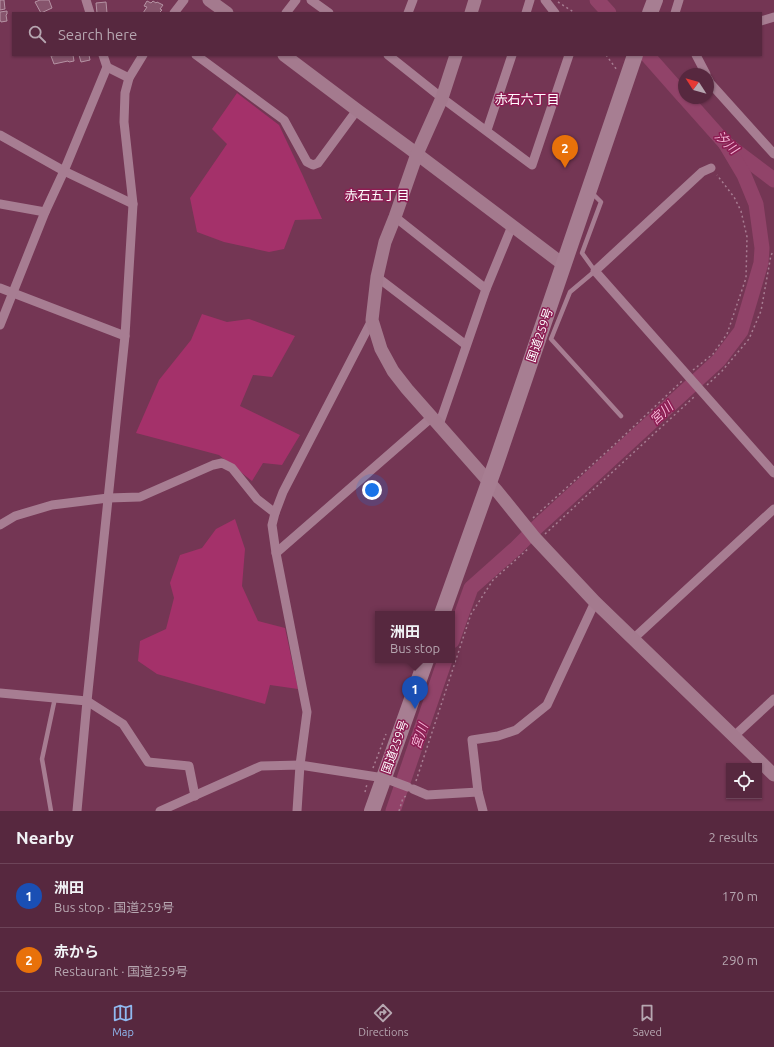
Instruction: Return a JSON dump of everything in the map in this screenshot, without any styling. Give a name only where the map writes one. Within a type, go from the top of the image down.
[{"type":"highway","points":[[650,12],[655,0]]},
{"type":"highway","name":"国道259号","points":[[443,611],[564,265],[635,56]]},
{"type":"highway","name":"国道259号","points":[[372,811],[389,780],[425,663]]},
{"type":"street","points":[[86,0],[90,12]]},
{"type":"street","points":[[175,12],[183,0]]},
{"type":"street","points":[[209,0],[226,12]]},
{"type":"street","points":[[287,12],[296,0]]},
{"type":"street","points":[[310,0],[328,12]]},
{"type":"street","points":[[471,12],[475,0]]},
{"type":"street","points":[[526,12],[530,0]]},
{"type":"street","points":[[545,0],[554,12]]},
{"type":"street","points":[[675,12],[679,0]]},
{"type":"street","points":[[762,22],[774,17]]},
{"type":"street","points":[[0,325],[45,212],[64,171],[107,67],[103,56]]},
{"type":"street","points":[[77,811],[125,336],[133,204],[124,122],[125,93],[129,78],[142,56]]},
{"type":"street","points":[[197,56],[284,120],[307,162],[313,165],[318,163],[358,110]]},
{"type":"street","points":[[285,56],[564,265]]},
{"type":"street","points":[[390,56],[442,98],[487,130],[532,165],[569,56]]},
{"type":"street","points":[[297,811],[300,765],[307,712],[276,552],[272,525],[274,513],[286,485],[372,320],[377,277],[385,242],[417,154],[442,98],[456,56]]},
{"type":"street","points":[[487,130],[512,56]]},
{"type":"street","points":[[697,56],[703,68]]},
{"type":"street","points":[[107,67],[129,78]]},
{"type":"street","points":[[714,87],[774,154]]},
{"type":"street","points":[[0,135],[64,171],[133,204]]},
{"type":"street","points":[[711,168],[702,172],[595,271],[774,473]]},
{"type":"street","points":[[0,204],[45,212]]},
{"type":"street","points":[[395,217],[486,289]]},
{"type":"street","points":[[276,552],[436,421],[466,346],[486,289],[512,226]]},
{"type":"street","points":[[377,277],[466,346]]},
{"type":"street","points":[[0,288],[125,336]]},
{"type":"street","points":[[372,320],[381,348],[393,371],[407,389],[497,491],[536,540],[595,602],[774,775]]},
{"type":"street","points":[[0,526],[15,516],[52,505],[108,498],[140,497],[213,465],[222,463],[232,468],[257,499],[274,513]]},
{"type":"street","points":[[633,638],[774,509]]},
{"type":"street","points":[[483,811],[478,792],[472,740],[498,736],[516,730],[547,705],[595,602]]},
{"type":"street","points":[[0,693],[87,701],[123,724],[148,762],[189,766],[195,796]]},
{"type":"street","points":[[733,736],[774,699]]},
{"type":"street","points":[[160,811],[261,766],[300,765],[389,780],[427,795],[478,792]]},
{"type":"lane","points":[[589,190],[601,202],[582,253],[595,271],[570,292],[552,338],[621,416]]},
{"type":"lane","points":[[51,811],[42,759],[56,698]]},
{"type":"path","points":[[556,0],[574,12]]},
{"type":"path","points":[[607,56],[627,77]]},
{"type":"path","points":[[525,527],[687,375],[713,354],[727,334],[746,278],[747,236],[741,211],[734,197],[711,168]]},
{"type":"path","points":[[455,660],[471,614],[493,580],[700,390],[722,372],[749,339],[762,311],[774,251]]},
{"type":"path","points":[[399,811],[403,798],[410,788],[454,663]]},
{"type":"shaded area","points":[[237,93],[279,125],[322,219],[295,220],[284,249],[269,252],[224,242],[197,232],[190,198],[227,144],[212,129]]},
{"type":"shaded area","points":[[202,314],[227,322],[249,319],[295,336],[272,377],[253,375],[240,406],[300,435],[282,465],[263,463],[252,481],[219,455],[136,433],[159,380],[191,340]]},
{"type":"shaded area","points":[[235,519],[245,549],[242,586],[258,621],[285,628],[298,689],[270,685],[265,704],[157,674],[138,661],[140,641],[166,629],[174,598],[170,583],[180,555],[202,548],[216,529]]},
{"type":"building","points":[[0,0],[4,0],[5,9],[0,10]]},
{"type":"building","points":[[40,0],[49,0],[52,8],[40,12],[35,2]]},
{"type":"building","points":[[147,1],[151,3],[153,1],[156,3],[157,2],[163,5],[160,12],[144,12],[147,7],[144,6]]},
{"type":"building","points":[[106,2],[107,12],[97,12],[96,3]]},
{"type":"building","points":[[7,11],[7,21],[1,22],[0,12]]},
{"type":"building","points":[[51,56],[73,56],[74,61],[54,64]]},
{"type":"building","points":[[79,56],[89,56],[90,60],[81,62]]},
{"type":"waterway","name":"汐川","points":[[597,0],[608,12]]},
{"type":"waterway","name":"汐川","points":[[648,56],[678,90]]},
{"type":"waterway","name":"汐川","points":[[690,104],[725,143],[774,180]]},
{"type":"waterway","name":"宮川","points":[[455,633],[471,588],[719,360],[741,331],[761,263],[762,248],[756,204],[744,175],[725,143]]},
{"type":"waterway","name":"宮川","points":[[393,811],[444,663]]},
{"type":"place","name":"赤から","points":[[565,168]]},
{"type":"place","name":"洲田","points":[[415,709]]},
{"type":"district","name":"赤石六丁目","points":[[527,99]]},
{"type":"district","name":"赤石五丁目","points":[[377,195]]}]
